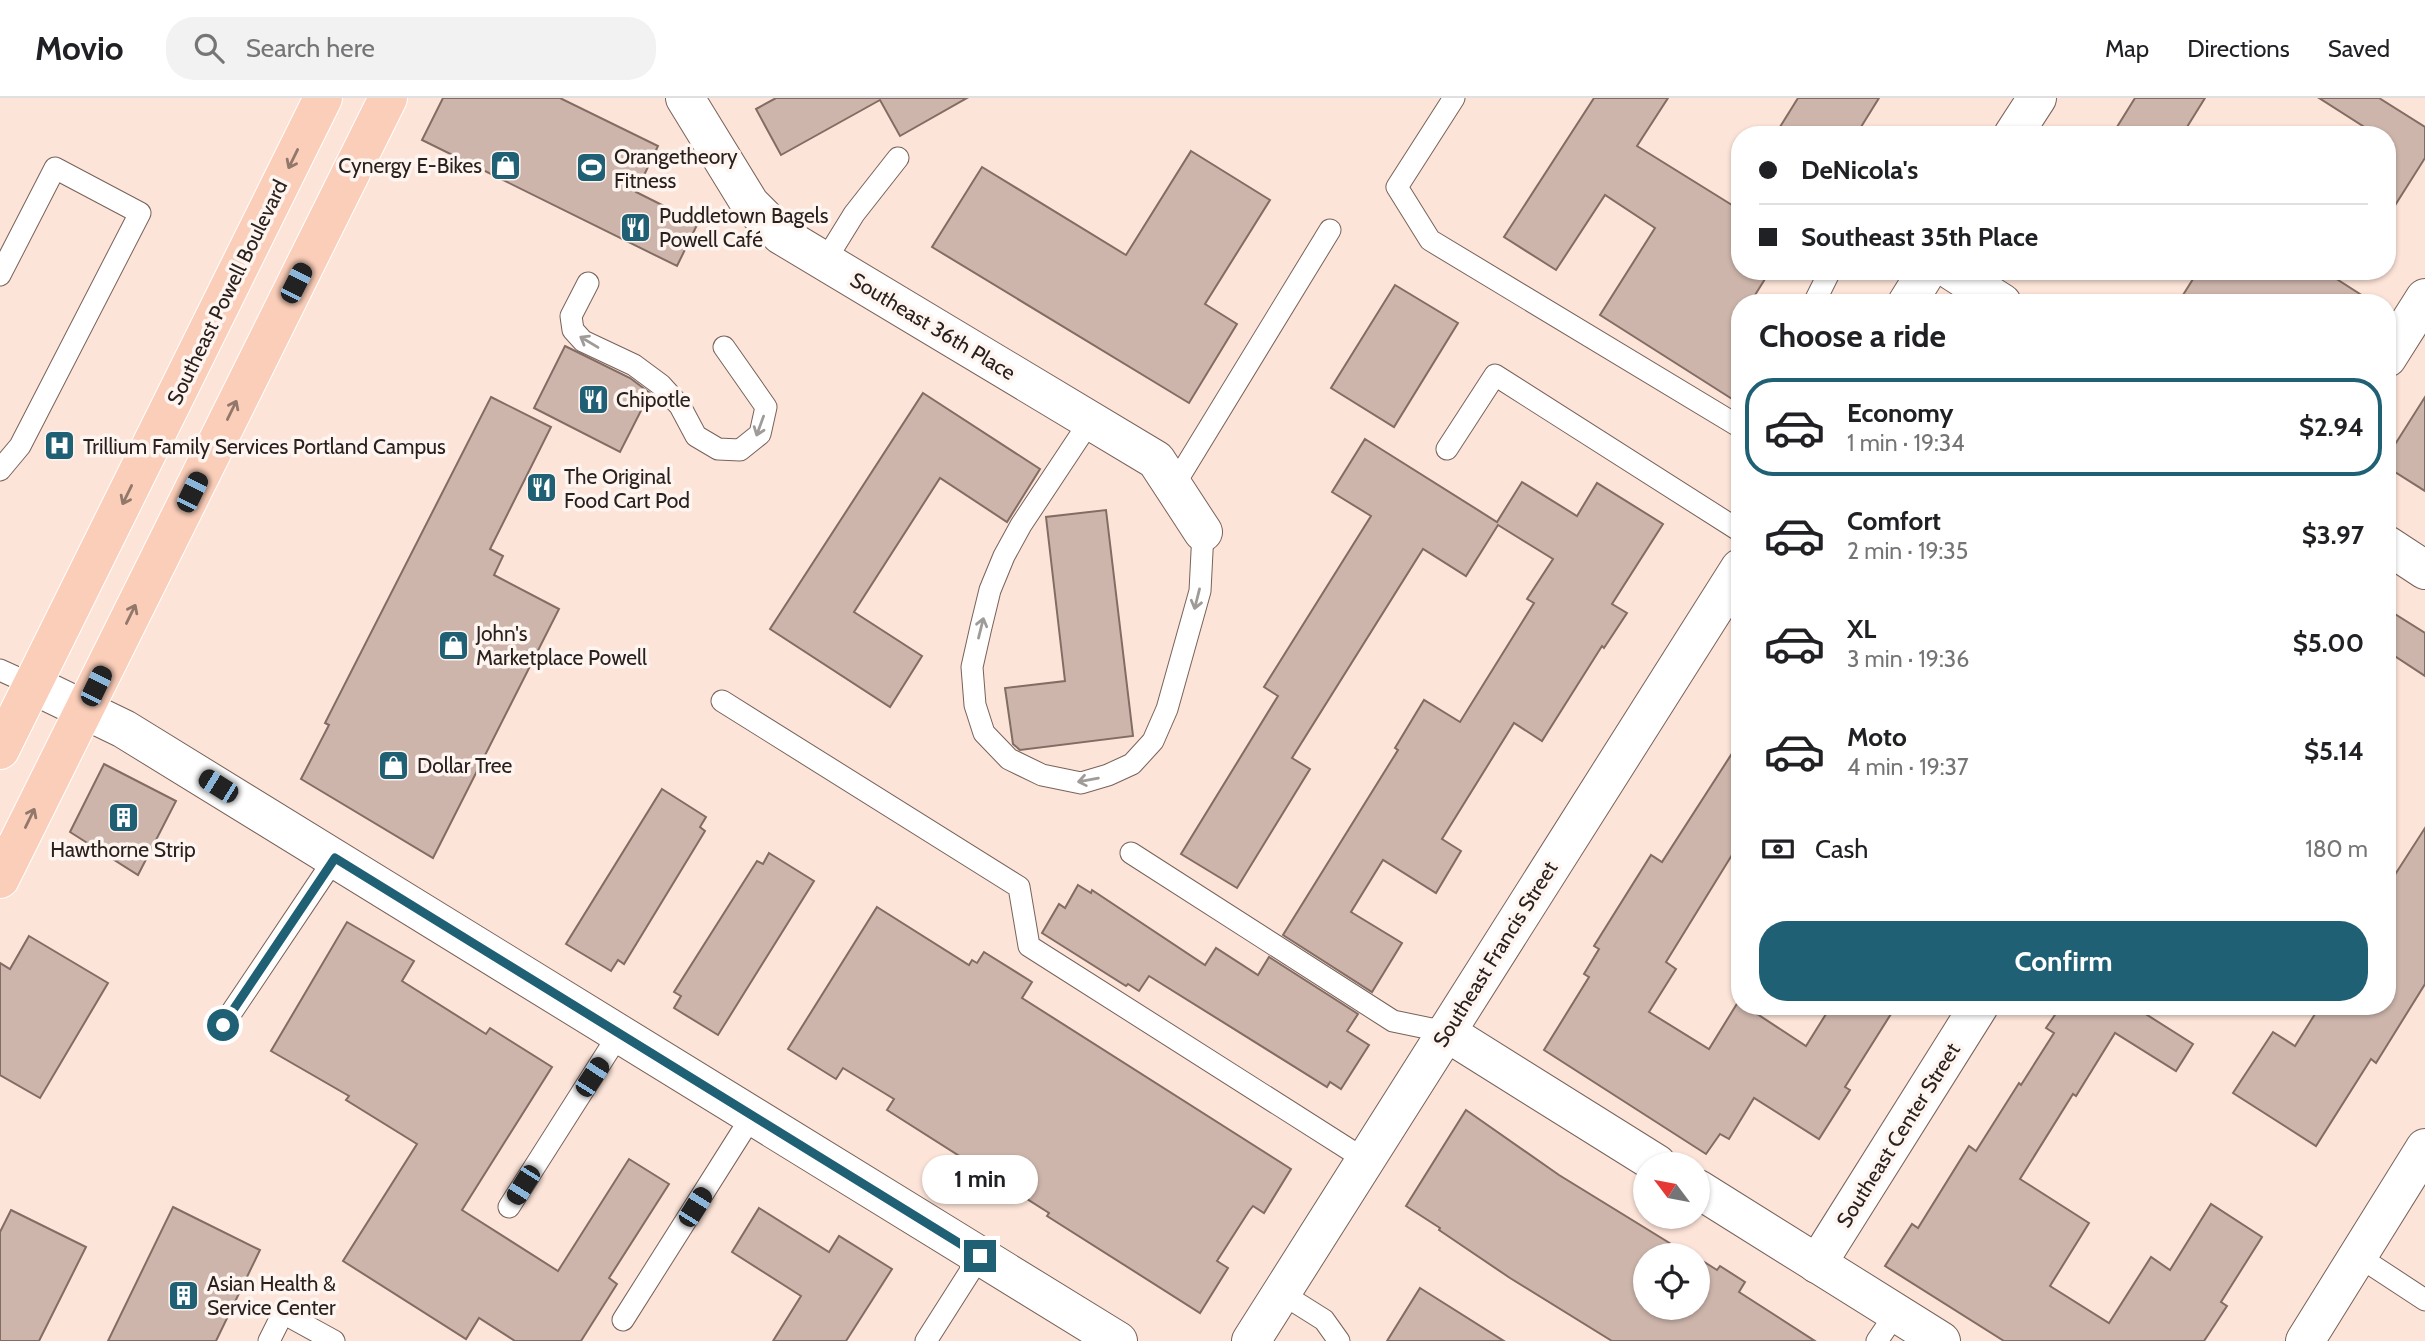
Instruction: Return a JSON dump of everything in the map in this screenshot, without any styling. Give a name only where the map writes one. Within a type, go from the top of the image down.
[{"type":"main road","name":"Southeast Powell Boulevard","points":[[0,750],[16,678],[323,98]]},
{"type":"main road","points":[[331,98],[341,193]]},
{"type":"main road","points":[[0,879],[388,98]]},
{"type":"street","name":"Southeast 36th Place","points":[[685,98],[750,204],[781,235],[1156,460],[1203,531]]},
{"type":"street","points":[[2020,126],[2037,98]]},
{"type":"street","points":[[1966,280],[1988,294]]},
{"type":"street","points":[[2396,344],[2425,298]]},
{"type":"street","points":[[2396,551],[2425,570]]},
{"type":"street","name":"Southeast Francis Street","points":[[1251,1341],[1731,582]]},
{"type":"street","points":[[16,678],[124,729],[1118,1341]]},
{"type":"street","name":"Southeast Center Street","points":[[1817,1264],[1973,1015]]},
{"type":"street","points":[[1446,1032],[1638,1152]]},
{"type":"street","points":[[2305,1341],[2425,1148]]},
{"type":"street","points":[[1710,1197],[1817,1264],[1886,1327],[1941,1341]]},
{"type":"lane","points":[[1454,98],[1398,187],[1430,240],[1731,422]]},
{"type":"lane","points":[[825,261],[854,214],[898,158]]},
{"type":"lane","points":[[0,275],[55,169],[141,213],[20,446],[0,471]]},
{"type":"lane","points":[[1174,486],[1330,230]]},
{"type":"lane","points":[[588,283],[571,316],[573,330],[583,341],[634,365],[661,385],[680,406],[696,436],[718,449],[740,450],[760,434],[766,407],[724,347]]},
{"type":"lane","points":[[1447,449],[1495,375],[1731,525]]},
{"type":"lane","points":[[1090,421],[1021,525],[1004,556],[990,590],[981,627],[972,667],[975,705],[984,733],[1009,759],[1042,775],[1081,783],[1132,764],[1153,741],[1167,709],[1200,591],[1203,531]]},
{"type":"lane","points":[[722,701],[1019,887],[1029,946],[1364,1160]]},
{"type":"lane","points":[[1131,853],[1393,1021],[1446,1032]]},
{"type":"lane","points":[[223,1025],[335,858]]},
{"type":"lane","points":[[509,1207],[619,1034]]},
{"type":"lane","points":[[623,1320],[752,1116]]},
{"type":"lane","points":[[926,1341],[980,1256]]},
{"type":"lane","points":[[2358,1256],[2425,1300]]},
{"type":"lane","points":[[1281,1293],[1324,1320],[1339,1341]]},
{"type":"lane","points":[[269,1341],[283,1313],[334,1341]]},
{"type":"building","points":[[443,98],[560,98],[658,146],[636,192],[698,223],[677,266],[422,140]]},
{"type":"building","points":[[776,98],[967,98],[900,136],[880,100],[781,155],[756,109]]},
{"type":"building","points":[[1594,98],[1668,98],[1637,146],[1731,204],[1731,280],[1764,280],[1756,294],[1731,294],[1731,398],[1600,315],[1655,228],[1605,195],[1556,270],[1504,237]]},
{"type":"building","points":[[1798,98],[1879,98],[1862,126],[1781,126]]},
{"type":"building","points":[[2135,98],[2205,98],[2188,126],[2118,126]]},
{"type":"building","points":[[2319,98],[2379,98],[2425,127],[2425,158],[2396,204],[2396,126],[2363,126]]},
{"type":"building","points":[[1191,151],[1270,200],[1205,304],[1237,324],[1189,403],[932,247],[982,167],[1126,255]]},
{"type":"building","points":[[2192,280],[2338,280],[2360,294],[2184,294]]},
{"type":"building","points":[[1395,285],[1458,323],[1394,427],[1331,388]]},
{"type":"building","name":"Chipotle","points":[[565,346],[630,378],[650,393],[620,452],[534,408]]},
{"type":"building","points":[[923,393],[1040,469],[1007,522],[940,478],[854,612],[922,656],[890,707],[770,629]]},
{"type":"building","points":[[491,397],[551,427],[490,549],[503,556],[494,575],[559,609],[433,858],[301,779],[329,725],[325,723]]},
{"type":"building","points":[[2425,397],[2425,491],[2396,473],[2396,443]]},
{"type":"building","points":[[1365,439],[1497,522],[1522,482],[1577,516],[1597,483],[1663,524],[1612,604],[1627,613],[1604,648],[1602,646],[1542,741],[1514,723],[1442,839],[1461,851],[1436,893],[1383,860],[1351,912],[1402,943],[1372,992],[1283,935],[1398,750],[1395,748],[1424,700],[1460,722],[1534,603],[1527,599],[1553,559],[1498,525],[1466,576],[1423,549],[1292,758],[1310,769],[1237,888],[1181,854],[1278,696],[1264,687],[1371,516],[1332,492]]},
{"type":"building","points":[[1106,510],[1133,736],[1020,750],[1013,744],[1005,688],[1065,681],[1046,517]]},
{"type":"building","points":[[2396,615],[2425,633],[2425,676],[2396,657]]},
{"type":"building","points":[[1731,755],[1731,857],[1666,962],[1676,969],[1649,1012],[1709,1049],[1731,1013],[1759,1015],[1806,1046],[1825,1015],[1890,1015],[1845,1087],[1850,1090],[1819,1139],[1754,1098],[1729,1139],[1720,1134],[1707,1152],[1703,1152],[1544,1050],[1589,977],[1584,974],[1599,949],[1594,946],[1651,855],[1662,862]]},
{"type":"building","name":"Hawthorne Strip","points":[[104,764],[176,801],[138,875],[70,832]]},
{"type":"building","points":[[662,789],[706,817],[700,827],[705,831],[624,964],[618,960],[611,971],[566,944]]},
{"type":"building","points":[[2425,828],[2425,984],[2376,1063],[2371,1059],[2316,1146],[2233,1093],[2273,1032],[2295,1046],[2314,1015],[2396,1015],[2396,873]]},
{"type":"building","points":[[769,853],[814,881],[718,1035],[674,1008],[681,996],[674,992],[757,861],[763,864]]},
{"type":"building","points":[[1078,885],[1091,893],[1092,890],[1205,965],[1216,948],[1258,975],[1269,957],[1358,1014],[1347,1031],[1369,1045],[1341,1089],[1330,1082],[1327,1087],[1149,976],[1139,991],[1128,984],[1126,986],[1042,933],[1059,904],[1065,908]]},
{"type":"building","points":[[877,907],[969,965],[972,960],[977,963],[984,952],[1032,982],[1022,998],[1291,1169],[1264,1213],[1253,1206],[1217,1261],[1228,1268],[1200,1313],[887,1110],[894,1099],[843,1068],[836,1079],[788,1049]]},
{"type":"building","points":[[347,922],[414,961],[402,981],[486,1034],[490,1028],[552,1067],[462,1210],[558,1271],[629,1159],[669,1184],[609,1278],[617,1284],[581,1341],[515,1341],[479,1318],[466,1339],[343,1261],[417,1144],[346,1100],[349,1096],[271,1051]]},
{"type":"building","points":[[29,936],[108,983],[40,1098],[0,1075],[0,963],[10,969]]},
{"type":"building","points":[[2055,1015],[2147,1015],[2193,1044],[2176,1071],[2115,1033],[2020,1179],[2089,1223],[2050,1286],[2109,1323],[2151,1257],[2170,1270],[2211,1204],[2262,1237],[2221,1302],[2227,1306],[2204,1341],[2004,1341],[1885,1266],[1912,1224],[1918,1228],[1969,1146],[1976,1151],[2019,1083],[2021,1085],[2054,1033],[2046,1028]]},
{"type":"building","points":[[1466,1110],[1559,1175],[1633,1221],[1633,1229],[1647,1229],[1670,1243],[1633,1243],[1633,1320],[1710,1320],[1710,1266],[1717,1270],[1720,1266],[1745,1282],[1739,1292],[1815,1341],[1612,1341],[1510,1278],[1406,1206]]},
{"type":"building","name":"Asian Health & Service Center","points":[[173,1207],[260,1250],[216,1341],[108,1341]]},
{"type":"building","points":[[759,1208],[829,1252],[839,1236],[892,1269],[846,1341],[773,1341],[801,1296],[732,1252]]},
{"type":"building","points":[[11,1210],[86,1247],[39,1341],[0,1341],[0,1232]]},
{"type":"building","points":[[1420,1288],[1504,1341],[1387,1341]]},
{"type":"place","name":"Cynergy E-Bikes","points":[[505,165]]},
{"type":"place","name":"Orangetheory Fitness","points":[[591,168]]},
{"type":"place","name":"Puddletown Bagels Powell Café","points":[[636,227]]},
{"type":"place","name":"Chipotle","points":[[593,399]]},
{"type":"place","name":"Trillium Family Services Portland Campus","points":[[60,446]]},
{"type":"place","name":"The Original Food Cart Pod","points":[[541,488]]},
{"type":"place","name":"John's Marketplace Powell","points":[[453,645]]},
{"type":"place","name":"Dollar Tree","points":[[394,765]]},
{"type":"place","name":"Hawthorne Strip","points":[[123,817]]},
{"type":"place","name":"Asian Health & Service Center","points":[[184,1295]]},
{"type":"route","points":[[223,1025],[335,858],[980,1256]]}]
